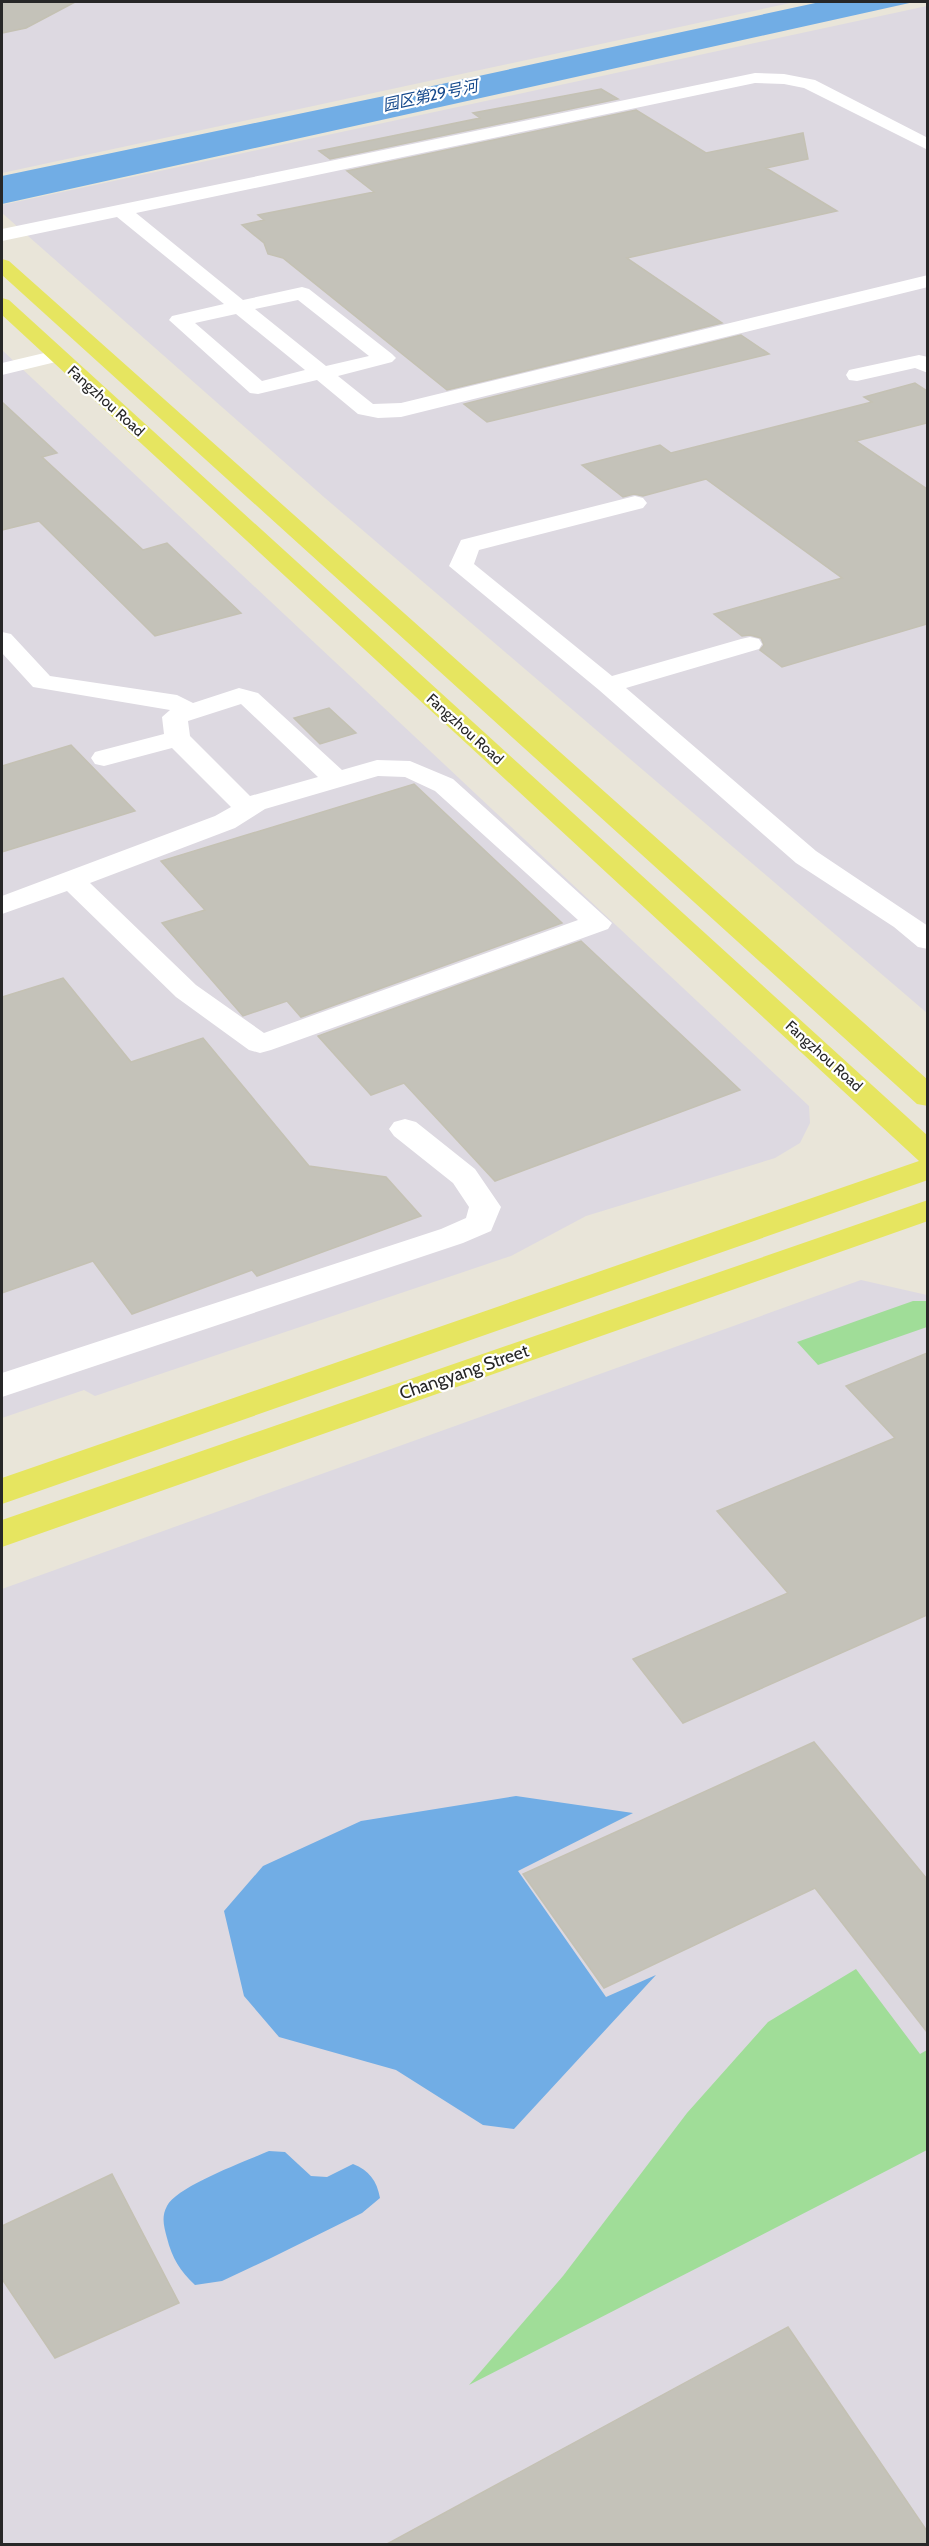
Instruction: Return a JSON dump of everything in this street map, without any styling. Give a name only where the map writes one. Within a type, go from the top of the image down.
[{"type":"main road","name":"Fangzhou Road","points":[[2,265],[927,1097]]},
{"type":"main road","name":"Fangzhou Road","points":[[2,304],[871,1100],[927,1154]]},
{"type":"main road","points":[[2,1491],[927,1169]]},
{"type":"main road","name":"Changyang Street","points":[[2,1534],[927,1210]]},
{"type":"lane","points":[[2,235],[755,78],[784,79],[809,84],[927,145]]},
{"type":"lane","points":[[120,210],[366,409],[390,411],[927,281]]},
{"type":"lane","points":[[302,293],[385,358],[321,373],[258,388],[178,321],[302,293]]},
{"type":"lane","points":[[2,369],[57,356]]},
{"type":"lane","points":[[857,375],[919,361],[927,366]]},
{"type":"lane","points":[[635,503],[469,545],[461,566],[608,685],[806,857],[904,921],[927,940]]},
{"type":"lane","points":[[2,639],[42,682],[177,703],[188,711]]},
{"type":"lane","points":[[608,685],[750,644]]},
{"type":"lane","points":[[247,808],[177,738],[175,717],[239,696],[249,698],[336,780]]},
{"type":"lane","points":[[104,758],[177,738]]},
{"type":"lane","points":[[2,906],[71,880],[225,822],[255,803],[377,768],[410,770],[444,785],[598,923],[260,1044],[186,991],[71,880]]},
{"type":"lane","points":[[2,1384],[452,1236],[480,1224],[485,1207],[464,1176],[405,1129]]},
{"type":"shaded area","points":[[2,2],[795,2],[2,173]]},
{"type":"shaded area","points":[[927,6],[927,1013],[325,498],[2,213],[2,205]]},
{"type":"shaded area","points":[[2,350],[809,1106],[810,1123],[800,1143],[775,1158],[586,1216],[511,1256],[95,1396],[84,1390],[2,1418]]},
{"type":"shaded area","points":[[861,1280],[927,1295],[927,2544],[2,2544],[2,1589]]},
{"type":"green space","points":[[913,1301],[927,1301],[927,1327],[818,1365],[797,1342]]},
{"type":"green space","points":[[856,1969],[920,2054],[927,2050],[927,2150],[469,2385],[563,2276],[687,2113],[768,2022]]},
{"type":"water","name":"园区第29号河","points":[[820,2],[914,2],[2,204],[2,176]]},
{"type":"water","points":[[516,1796],[633,1813],[518,1871],[606,1997],[656,1975],[514,2129],[483,2125],[396,2070],[279,2037],[244,1996],[224,1911],[263,1866],[361,1821]]},
{"type":"water","points":[[269,2151],[285,2152],[311,2176],[327,2177],[353,2164],[364,2169],[371,2177],[377,2186],[380,2198],[362,2213],[271,2258],[222,2281],[195,2285],[177,2264],[169,2245],[164,2222],[167,2206],[173,2198],[198,2182]]},
{"type":"building","points":[[2,2],[75,2],[26,28],[2,33]]},
{"type":"building","points":[[601,89],[618,99],[330,159],[319,151],[480,118],[473,113]]},
{"type":"building","points":[[636,110],[706,153],[803,133],[808,159],[766,168],[837,211],[627,258],[722,323],[447,390],[283,258],[268,254],[264,243],[242,225],[264,220],[258,215],[374,192],[347,171]]},
{"type":"building","points":[[741,335],[769,354],[487,422],[464,404]]},
{"type":"building","points":[[915,383],[927,391],[927,423],[856,441],[927,489],[927,624],[782,667],[760,650],[764,645],[761,638],[750,635],[742,636],[714,614],[842,578],[706,479],[643,496],[634,494],[623,497],[582,465],[660,445],[671,453],[872,402],[864,397]]},
{"type":"building","points":[[2,402],[57,453],[42,457],[143,550],[167,543],[241,613],[155,636],[39,521],[2,530]]},
{"type":"building","points":[[329,708],[356,733],[320,744],[294,718]]},
{"type":"building","points":[[71,745],[135,811],[2,852],[2,766]]},
{"type":"building","points":[[414,784],[562,923],[301,1017],[287,1001],[243,1016],[162,923],[205,910],[161,861]]},
{"type":"building","points":[[581,941],[740,1090],[495,1181],[404,1083],[371,1095],[318,1036]]},
{"type":"building","points":[[63,978],[131,1062],[203,1038],[309,1166],[386,1177],[421,1216],[257,1276],[252,1270],[132,1314],[93,1261],[2,1293],[2,997]]},
{"type":"building","points":[[927,1353],[927,1615],[683,1723],[633,1659],[788,1593],[717,1511],[895,1438],[846,1386]]},
{"type":"building","points":[[814,1742],[927,1879],[927,2032],[815,1888],[604,1988],[523,1874]]},
{"type":"building","points":[[112,2174],[179,2303],[55,2358],[2,2279],[2,2226]]},
{"type":"building","points":[[788,2327],[927,2531],[927,2544],[387,2544]]}]
